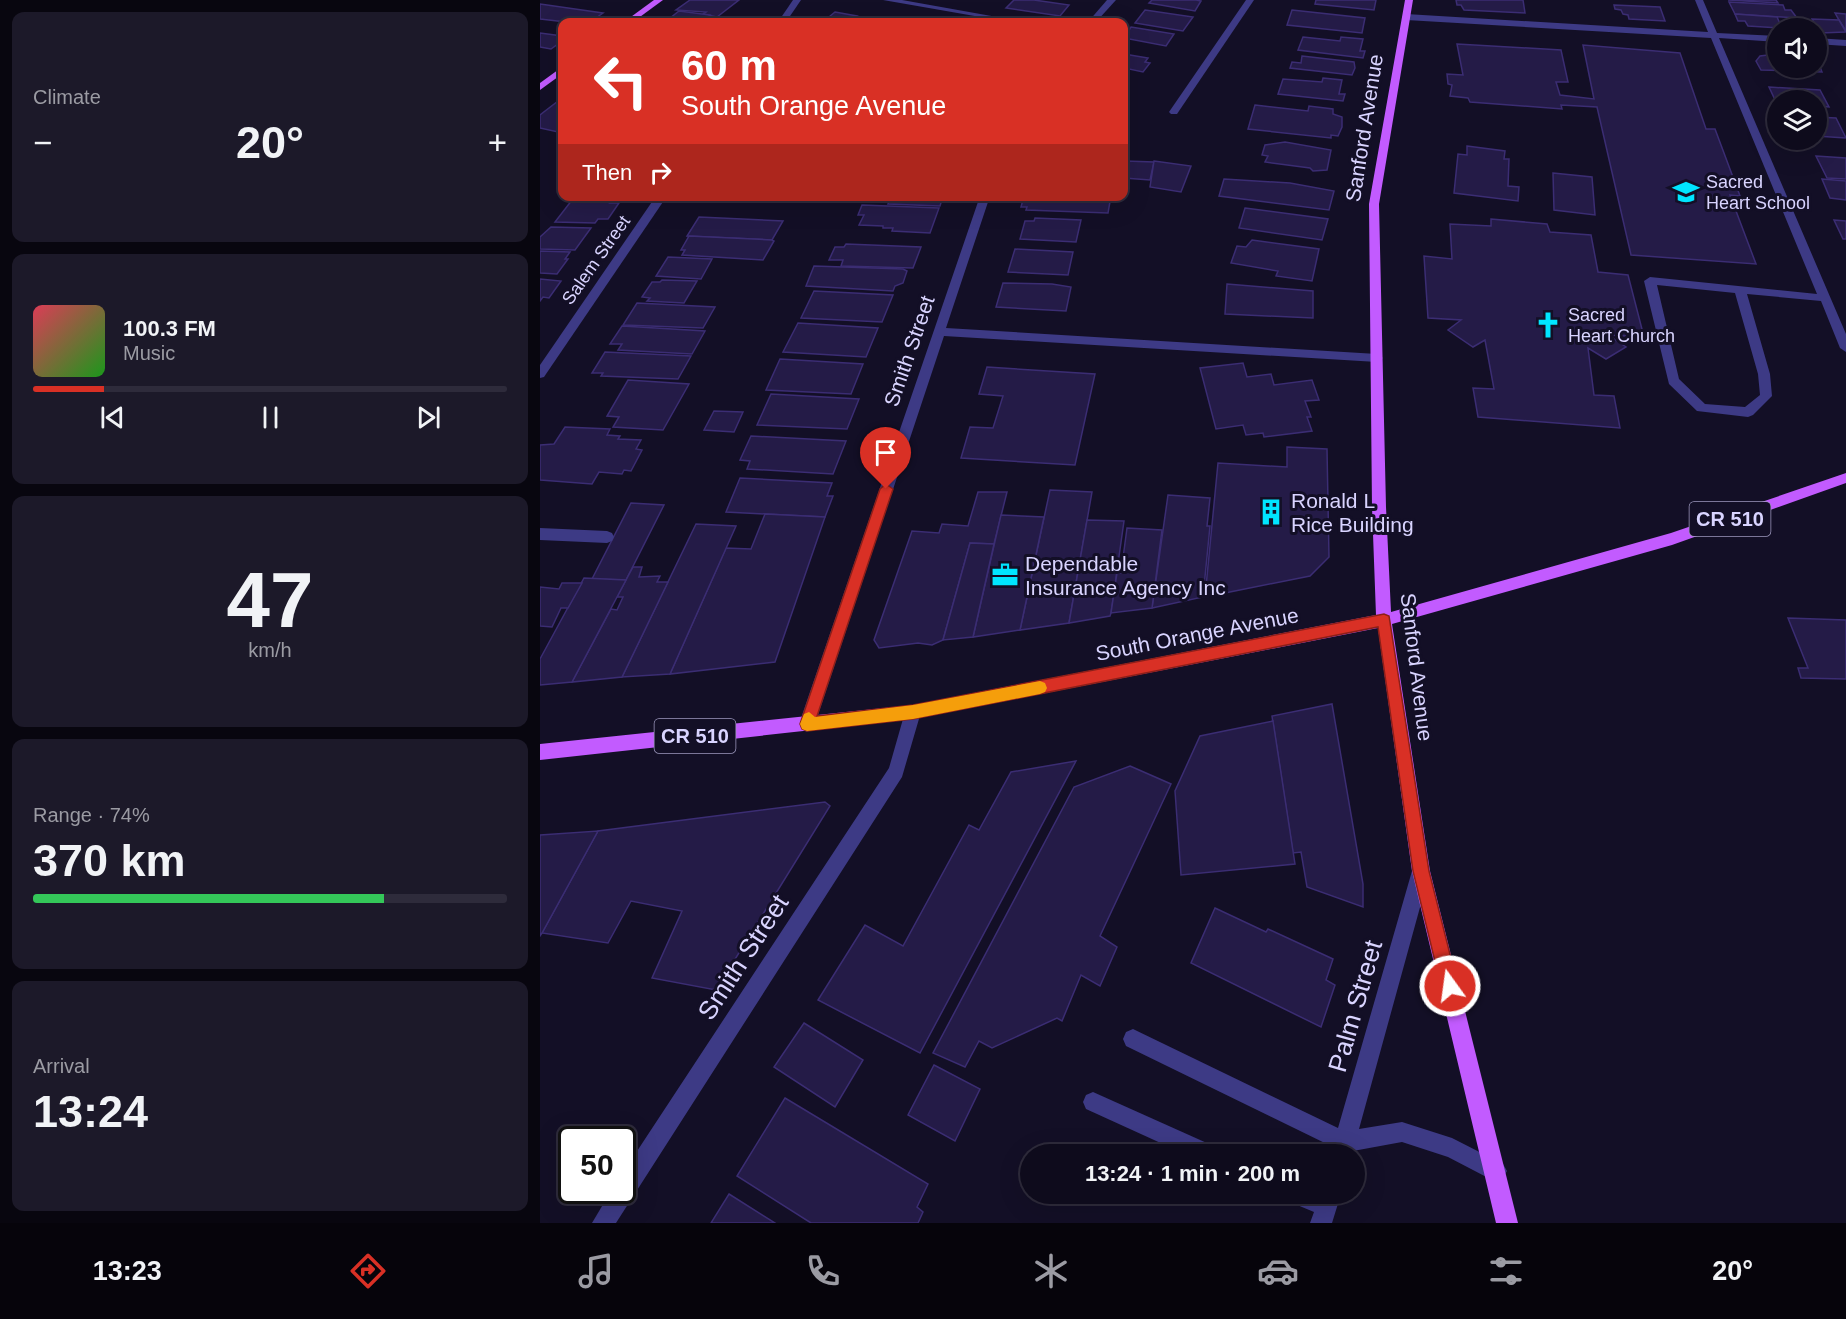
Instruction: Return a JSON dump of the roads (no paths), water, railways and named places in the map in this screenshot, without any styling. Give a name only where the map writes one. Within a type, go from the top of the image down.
[{"type":"main road","points":[[634,18],[659,0]]},
{"type":"main road","name":"Sanford Avenue","points":[[1409,0],[1374,204],[1384,620],[1421,871],[1496,1170],[1507,1223]]},
{"type":"main road","points":[[540,87],[558,73]]},
{"type":"main road","name":"South Orange Avenue","points":[[540,752],[913,712],[1384,620],[1662,542],[1846,478]]},
{"type":"street","points":[[785,18],[797,0]]},
{"type":"street","points":[[887,0],[997,18]]},
{"type":"street","points":[[1096,18],[1112,0]]},
{"type":"street","points":[[1174,112],[1250,0]]},
{"type":"street","points":[[1699,0],[1846,348]]},
{"type":"street","points":[[1406,17],[1767,38]]},
{"type":"street","points":[[1827,42],[1846,43]]},
{"type":"street","name":"Salem Street","points":[[540,374],[659,201]]},
{"type":"street","name":"Smith Street","points":[[807,724],[983,201]]},
{"type":"street","points":[[1740,290],[1764,374],[1766,396],[1748,412],[1702,408],[1673,381],[1650,281],[1824,298]]},
{"type":"street","points":[[939,332],[1377,358]]},
{"type":"street","points":[[540,534],[607,537]]},
{"type":"street","name":"Smith Street","points":[[603,1223],[896,771],[913,712]]},
{"type":"street","name":"Palm Street","points":[[1344,1144],[1421,871]]},
{"type":"street","points":[[1133,1039],[1335,1144]]},
{"type":"street","points":[[1093,1102],[1187,1144]]},
{"type":"street","points":[[1358,1144],[1402,1132],[1452,1148],[1496,1170]]},
{"type":"place","name":"Sacred Heart School","points":[[1686,192]]},
{"type":"place","name":"Sacred Heart Church","points":[[1548,325]]},
{"type":"place","name":"Ronald L Rice Building","points":[[1271,512]]},
{"type":"place","name":"Dependable Insurance Agency Inc","points":[[1005,575]]}]
